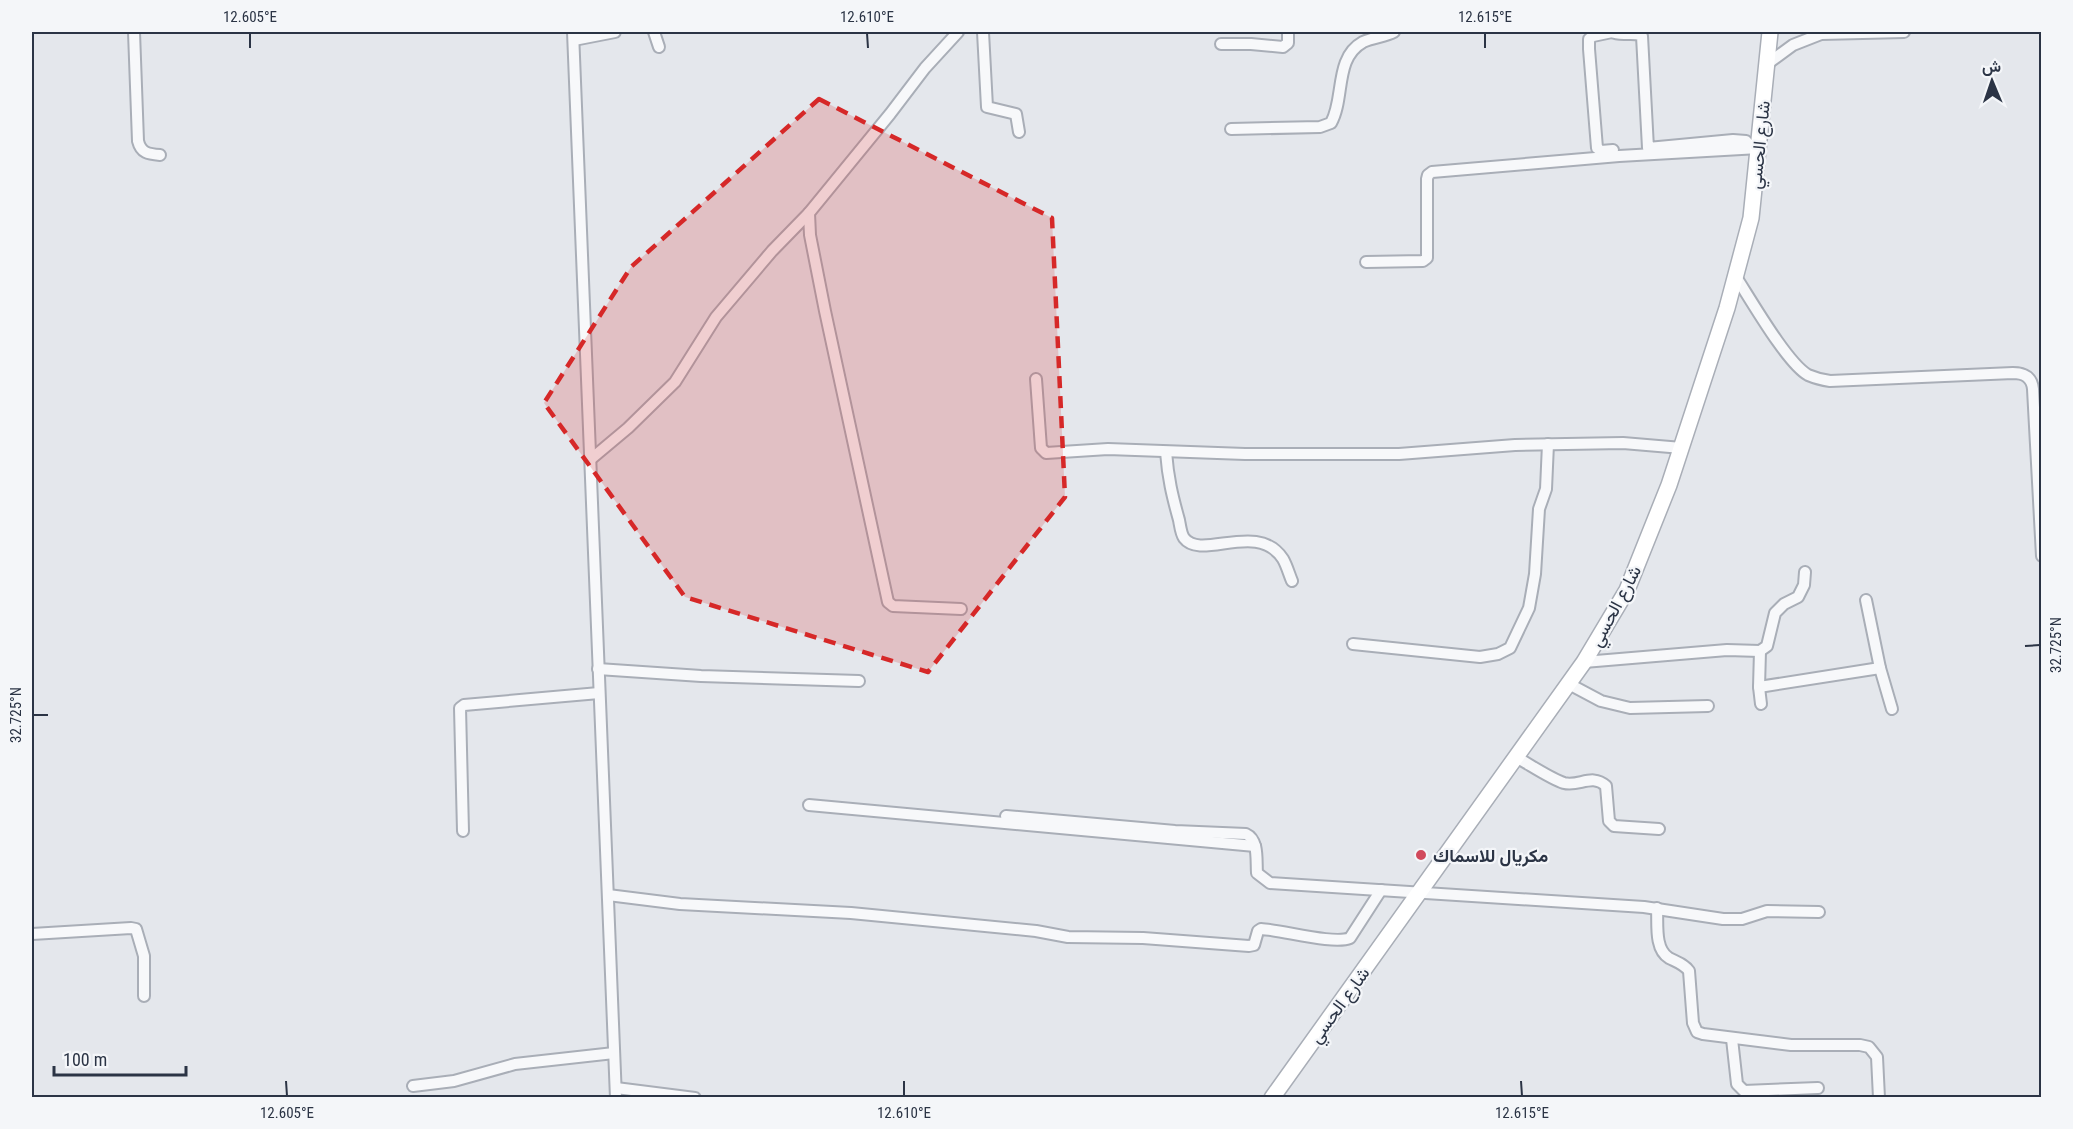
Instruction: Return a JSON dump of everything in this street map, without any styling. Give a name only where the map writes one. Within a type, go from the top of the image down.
[{"type":"street","points":[[134,32],[138,141],[140,148],[144,151],[160,155]]},
{"type":"street","points":[[615,32],[573,36],[616,1093],[695,1098]]},
{"type":"street","points":[[654,32],[659,47]]},
{"type":"street","points":[[591,459],[628,428],[675,382],[716,317],[808,213],[925,68],[958,32]]},
{"type":"street","points":[[983,32],[987,107],[1016,114],[1019,132]]},
{"type":"street","points":[[1221,44],[1283,47],[1288,43],[1288,32]]},
{"type":"street","points":[[1231,129],[1320,127],[1331,123],[1336,114],[1343,66],[1352,53],[1365,41],[1394,32]]},
{"type":"street","points":[[1648,148],[1642,36],[1612,32],[1593,36],[1589,39],[1589,49],[1597,148],[1601,151],[1619,153],[1733,140],[1746,141],[1756,148]]},
{"type":"street","name":"شارع الحسي","points":[[1272,1098],[1569,684],[1627,590],[1682,448],[1736,277],[1751,218],[1756,148],[1770,32]]},
{"type":"street","points":[[1767,64],[1793,45],[1817,33],[1904,32]]},
{"type":"street","points":[[1366,262],[1423,261],[1427,258],[1427,179],[1432,172],[1619,153],[1756,148]]},
{"type":"street","points":[[808,213],[825,311],[888,602],[893,606],[961,609]]},
{"type":"street","points":[[1736,277],[1790,358],[1807,374],[1818,379],[1830,381],[2013,373],[2025,375],[2031,381],[2033,389],[2042,556]]},
{"type":"street","points":[[1036,379],[1041,448],[1046,453],[1108,449],[1166,452],[1399,454],[1548,444],[1623,443],[1682,448]]},
{"type":"street","points":[[1353,644],[1480,657],[1498,654],[1510,648],[1529,608],[1535,574],[1539,508],[1546,489],[1548,444]]},
{"type":"street","points":[[1166,452],[1168,483],[1184,538],[1192,543],[1209,545],[1258,542],[1271,548],[1283,558],[1292,581]]},
{"type":"street","points":[[1584,662],[1727,650],[1760,651],[1767,646],[1775,613],[1784,604],[1798,597],[1804,585],[1805,572]]},
{"type":"street","points":[[1866,600],[1880,668],[1892,709]]},
{"type":"street","points":[[1760,651],[1761,704]]},
{"type":"street","points":[[1759,687],[1880,668]]},
{"type":"street","points":[[598,669],[701,676],[859,681]]},
{"type":"street","points":[[1569,684],[1601,701],[1630,708],[1708,706]]},
{"type":"street","points":[[463,831],[460,708],[464,705],[599,693]]},
{"type":"street","points":[[1516,758],[1565,783],[1584,780],[1601,782],[1606,786],[1609,821],[1614,826],[1659,829]]},
{"type":"street","points":[[809,805],[1255,846]]},
{"type":"street","points":[[1006,816],[1175,831],[1245,834],[1252,837],[1255,846],[1257,873],[1262,879],[1270,882],[1657,908],[1723,919],[1742,919],[1767,911],[1820,912]]},
{"type":"street","points":[[608,895],[680,904],[862,914],[1036,931],[1068,937],[1143,938],[1249,946],[1254,945],[1258,931],[1261,929],[1332,939],[1350,938],[1380,890]]},
{"type":"street","points":[[1657,908],[1661,950],[1689,971],[1695,1029],[1703,1034],[1732,1039],[1791,1045],[1869,1047],[1877,1057],[1879,1098]]},
{"type":"street","points":[[32,934],[131,927],[136,929],[144,956],[144,996]]},
{"type":"street","points":[[1732,1039],[1737,1084],[1744,1091],[1818,1088]]},
{"type":"street","points":[[413,1086],[473,1077],[515,1064],[614,1053]]},
{"type":"highlighted area","points":[[819,99],[1052,218],[1065,497],[928,672],[685,597],[544,403],[631,267]]},
{"type":"place","name":"مكريال للاسماك","points":[[1421,855]]}]
